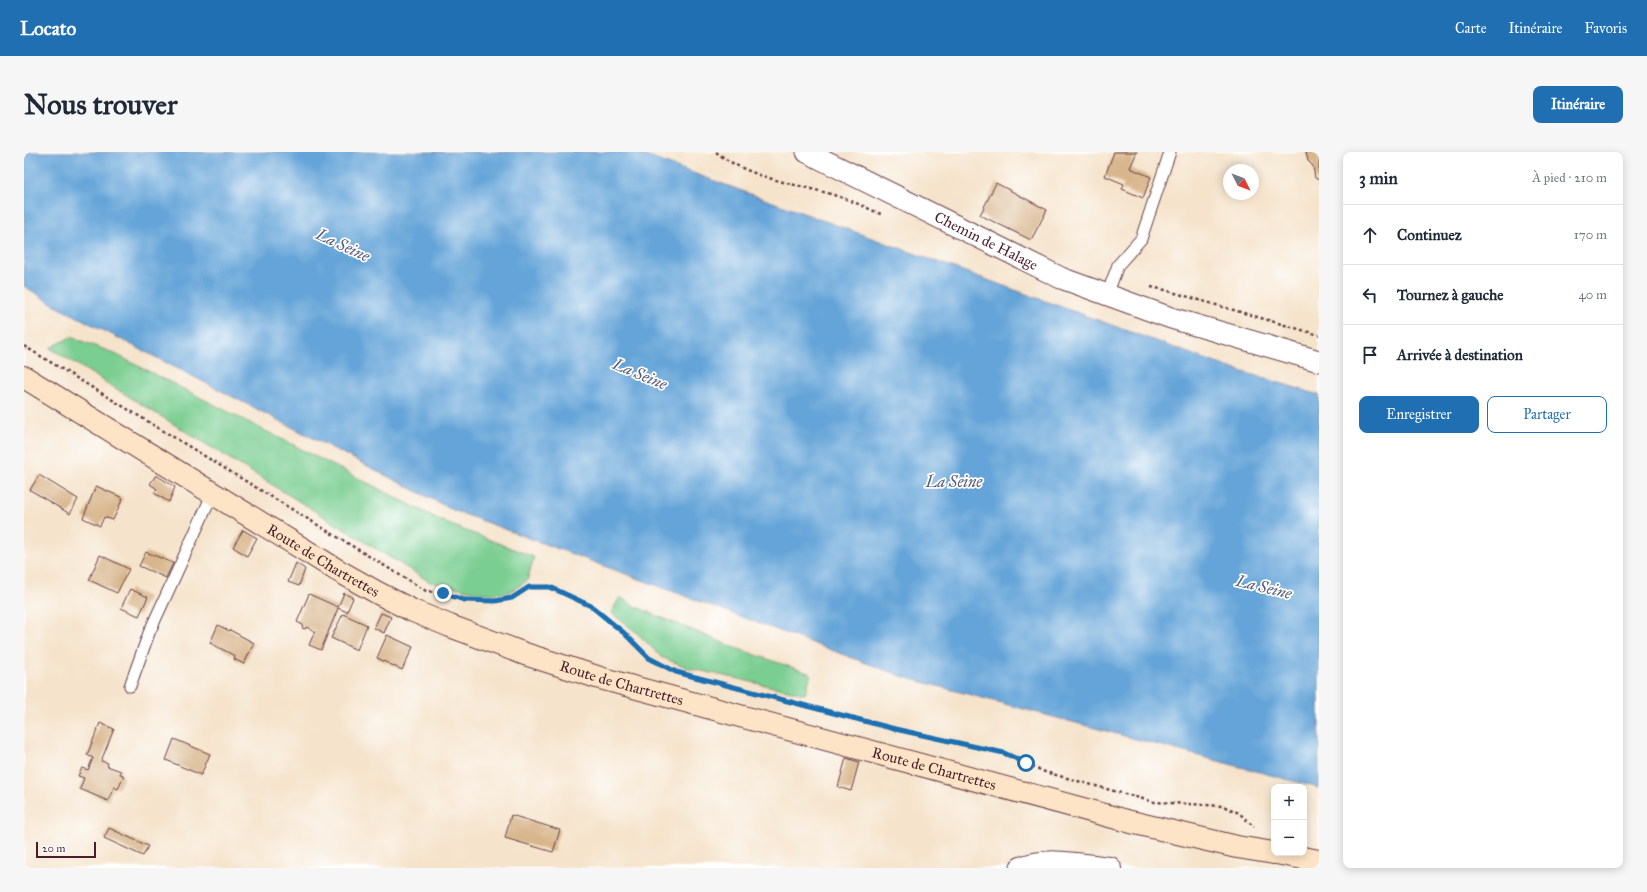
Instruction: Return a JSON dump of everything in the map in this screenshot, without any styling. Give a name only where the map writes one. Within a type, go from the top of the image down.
[{"type":"main road","name":"Route de Chartrettes","points":[[24,377],[337,570],[413,611],[450,626],[525,654],[600,678],[1116,818],[1191,837],[1271,852]]},
{"type":"main road","name":"Route de Chartrettes","points":[[1292,856],[1319,861]]},
{"type":"street","name":"Chemin de Halage","points":[[807,152],[1061,278],[1171,318],[1319,361]]},
{"type":"street","points":[[1021,868],[1049,861],[1110,868]]},
{"type":"lane","points":[[1107,295],[1118,265],[1141,239],[1170,152]]},
{"type":"lane","points":[[130,686],[149,633],[213,493]]},
{"type":"path","points":[[1150,287],[1166,290],[1319,335]]},
{"type":"path","points":[[24,346],[426,591],[443,593],[464,600],[495,601],[512,598],[529,587],[550,587],[591,606],[624,633],[649,658],[676,672],[895,729],[1004,753],[1046,772],[1154,802],[1223,806],[1239,813],[1259,831]]},
{"type":"green space","points":[[71,337],[111,352],[446,523],[534,557],[527,581],[510,591],[495,594],[476,592],[430,582],[50,348]]},
{"type":"green space","points":[[620,597],[636,607],[733,647],[811,674],[805,694],[689,668],[661,657],[635,631],[611,613]]},
{"type":"water","name":"La Seine","points":[[24,152],[635,152],[1227,367],[1319,395],[1319,788],[904,677],[453,510],[58,307],[24,286]]},
{"type":"building","points":[[1114,152],[1137,152],[1130,168],[1151,177],[1143,198],[1122,189],[1124,184],[1105,176]]},
{"type":"building","points":[[1306,152],[1319,152],[1319,180],[1315,178],[1313,166],[1308,161]]},
{"type":"building","points":[[996,183],[1047,210],[1031,240],[980,215]]},
{"type":"building","points":[[39,475],[78,499],[70,514],[30,490]]},
{"type":"building","points":[[156,475],[175,487],[169,502],[154,493],[157,489],[150,484]]},
{"type":"building","points":[[96,486],[123,498],[113,520],[104,517],[100,526],[83,518]]},
{"type":"building","points":[[243,530],[257,538],[247,556],[233,547]]},
{"type":"building","points":[[146,552],[173,563],[166,578],[139,566]]},
{"type":"building","points":[[100,555],[129,569],[117,593],[89,580]]},
{"type":"building","points":[[296,563],[305,569],[299,586],[288,582]]},
{"type":"building","points":[[130,589],[148,597],[139,616],[121,608]]},
{"type":"building","points":[[344,593],[353,598],[347,612],[338,608],[321,650],[309,645],[315,631],[306,627],[305,629],[302,628],[303,625],[297,622],[309,594],[338,607]]},
{"type":"building","points":[[381,613],[391,617],[384,633],[374,628]]},
{"type":"building","points":[[343,614],[367,625],[357,650],[331,638]]},
{"type":"building","points":[[218,625],[254,643],[244,664],[234,659],[235,656],[210,643]]},
{"type":"building","points":[[387,635],[413,647],[402,670],[377,658]]},
{"type":"building","points":[[100,723],[114,729],[101,761],[108,763],[107,766],[121,771],[120,774],[124,776],[118,789],[114,787],[108,801],[80,789],[84,778],[78,776],[82,768],[88,770],[93,758],[87,755]]},
{"type":"building","points":[[174,739],[210,754],[201,775],[166,760]]},
{"type":"building","points":[[846,758],[859,762],[851,791],[838,787]]},
{"type":"building","points":[[511,815],[560,830],[553,852],[505,838]]},
{"type":"building","points":[[109,828],[148,846],[143,856],[104,838]]},
{"type":"route","points":[[443,593],[464,600],[495,601],[512,598],[529,587],[550,587],[591,606],[624,633],[649,658],[676,672],[895,729],[1004,753],[1026,763]]}]
